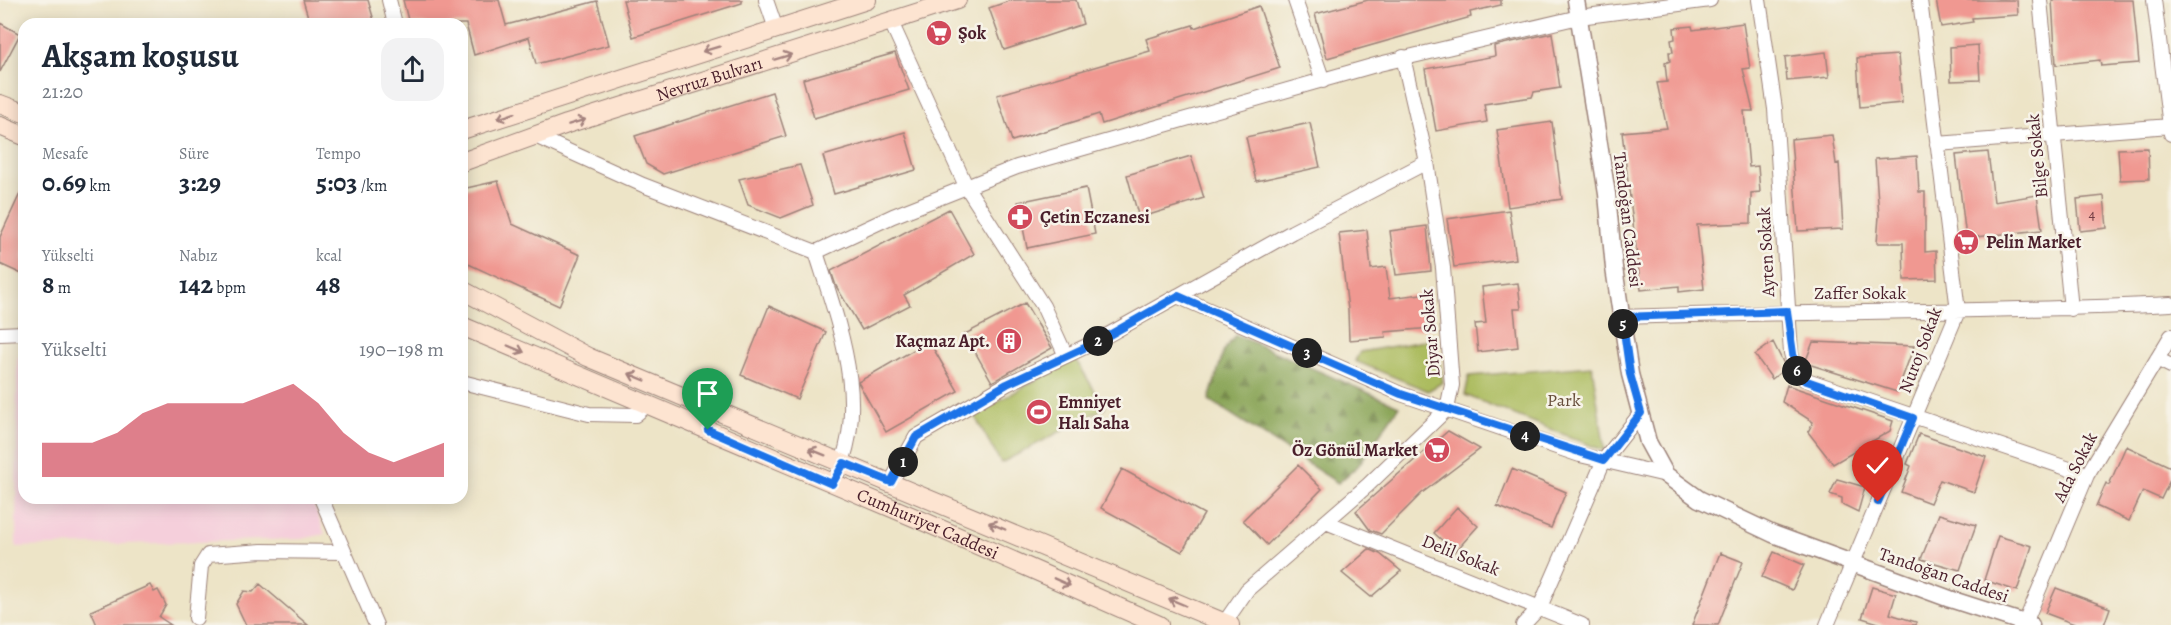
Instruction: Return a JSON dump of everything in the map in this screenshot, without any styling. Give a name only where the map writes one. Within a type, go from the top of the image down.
[{"type":"main road","name":"Nevruz Bulvarı","points":[[468,128],[867,0]]},
{"type":"main road","name":"Nevruz Bulvarı","points":[[468,160],[535,136],[957,0]]},
{"type":"main road","points":[[0,104],[18,111]]},
{"type":"main road","points":[[0,126],[18,134]]},
{"type":"main road","points":[[468,294],[588,357],[1227,624]]},
{"type":"main road","name":"Cumhuriyet Caddesi","points":[[468,329],[1159,625]]},
{"type":"street","points":[[389,0],[394,18]]},
{"type":"street","points":[[766,0],[776,29]]},
{"type":"street","points":[[1295,0],[1323,81]]},
{"type":"street","name":"Tandoğan Caddesi","points":[[1576,0],[1607,194],[1630,374],[1648,442],[1666,475],[1709,504],[1773,534],[2028,624]]},
{"type":"street","points":[[535,136],[643,185],[816,252],[966,186],[1017,167],[1403,57],[1579,17],[1710,0]]},
{"type":"street","name":"Ayten Sokak","points":[[1759,0],[1775,109],[1787,311],[1795,368],[1804,380],[2087,475]]},
{"type":"street","name":"Nuroj Sokak","points":[[1827,625],[1958,311],[1920,0]]},
{"type":"street","name":"Bilge Sokak","points":[[2040,0],[2071,309]]},
{"type":"street","points":[[1937,144],[2170,130],[2154,0]]},
{"type":"street","points":[[891,22],[966,186],[1043,306],[1066,356]]},
{"type":"street","name":"Diyar Sokak","points":[[1403,57],[1427,162],[1443,268],[1452,385],[1447,409]]},
{"type":"street","points":[[891,482],[916,437],[1007,384],[1066,356],[1292,232],[1427,162]]},
{"type":"street","points":[[816,252],[848,368],[852,422],[844,463],[832,484]]},
{"type":"street","points":[[1178,296],[1401,394],[1581,455],[1666,475]]},
{"type":"street","name":"Zaffer Sokak","points":[[1622,317],[1787,311],[2071,309],[2171,304]]},
{"type":"street","points":[[0,334],[18,333]]},
{"type":"street","name":"Ada Sokak","points":[[2028,624],[2087,475],[2171,336]]},
{"type":"street","points":[[2157,359],[2171,366]]},
{"type":"street","points":[[468,384],[589,414],[635,415],[647,405]]},
{"type":"street","points":[[1227,624],[1247,590],[1326,522],[1447,409]]},
{"type":"street","points":[[1523,625],[1540,607],[1604,460],[1641,413]]},
{"type":"street","points":[[324,504],[376,625]]},
{"type":"street","name":"Delil Sokak","points":[[1326,522],[1582,625]]},
{"type":"street","points":[[196,618],[201,566],[208,555],[262,551],[345,552]]},
{"type":"shaded area","points":[[17,357],[18,504],[313,504],[325,534],[302,539],[16,547]]},
{"type":"green space","points":[[1236,335],[1399,406],[1358,466],[1338,483],[1209,400],[1224,350]]},
{"type":"green space","points":[[1435,339],[1443,382],[1428,391],[1355,361],[1360,352]]},
{"type":"green space","name":"Emniyet Halı Saha","points":[[1075,358],[1105,408],[1001,463],[974,415]]},
{"type":"green space","name":"Park","points":[[1592,366],[1605,451],[1465,395],[1469,376]]},
{"type":"building","points":[[303,0],[368,0],[373,18],[308,18]]},
{"type":"building","points":[[403,0],[499,0],[506,25],[597,1],[609,45],[536,64],[529,37],[474,55],[468,32],[468,18],[408,18]]},
{"type":"building","points":[[623,0],[742,0],[742,3],[633,37]]},
{"type":"building","points":[[1012,0],[1076,0],[1083,24],[1004,50],[989,8]]},
{"type":"building","points":[[1368,0],[1501,0],[1501,5],[1470,12],[1471,17],[1327,58],[1315,14]]},
{"type":"building","points":[[1936,0],[2017,0],[2018,15],[1972,18],[1973,22],[1941,27]]},
{"type":"building","points":[[2052,0],[2133,0],[2139,63],[2101,66],[2100,60],[2056,65]]},
{"type":"building","points":[[1259,6],[1280,68],[1102,124],[1099,114],[1012,141],[997,95],[1150,51],[1146,39],[1193,25],[1194,28]]},
{"type":"building","points":[[0,23],[18,33],[18,38],[0,72]]},
{"type":"building","points":[[1743,23],[1750,68],[1743,69],[1753,111],[1744,111],[1749,167],[1758,166],[1760,192],[1751,193],[1751,223],[1697,225],[1704,289],[1679,292],[1679,286],[1641,290],[1622,132],[1667,128],[1657,83],[1667,82],[1665,63],[1670,61],[1669,52],[1673,52],[1671,40],[1675,39],[1674,28],[1692,26],[1693,30]]},
{"type":"building","points":[[1552,33],[1560,88],[1534,92],[1532,97],[1484,104],[1487,122],[1436,131],[1425,69],[1495,56],[1494,46]]},
{"type":"building","points":[[1978,45],[1980,80],[1951,81],[1950,47]]},
{"type":"building","points":[[1826,52],[1829,77],[1787,81],[1785,57]]},
{"type":"building","points":[[895,53],[909,90],[814,118],[803,79]]},
{"type":"building","points":[[1898,55],[1902,103],[1860,107],[1857,58]]},
{"type":"building","points":[[772,92],[786,136],[663,174],[646,164],[635,136]]},
{"type":"building","points":[[1552,122],[1562,199],[1508,207],[1497,130]]},
{"type":"building","points":[[1310,123],[1320,167],[1256,181],[1246,137]]},
{"type":"building","points":[[905,132],[916,170],[834,194],[823,156]]},
{"type":"building","points":[[1832,135],[1836,164],[1839,163],[1843,229],[1798,231],[1791,139]]},
{"type":"building","points":[[2148,148],[2149,179],[2120,180],[2118,149]]},
{"type":"building","points":[[1988,152],[1994,202],[2037,195],[2042,230],[1966,238],[1956,155]]},
{"type":"building","points":[[1191,156],[1204,198],[1139,218],[1127,175]]},
{"type":"building","points":[[1917,156],[1919,192],[1925,192],[1925,252],[1936,251],[1937,279],[1904,280],[1903,243],[1877,243],[1879,216],[1875,159]]},
{"type":"building","points":[[800,165],[813,205],[781,218],[748,205],[739,179]]},
{"type":"building","points":[[498,181],[512,224],[580,255],[559,306],[468,264],[468,188]]},
{"type":"building","points":[[1086,188],[1095,234],[1027,248],[1018,202]]},
{"type":"building","points":[[2104,196],[2107,228],[2080,231],[2077,199]]},
{"type":"building","points":[[18,198],[18,272],[0,264],[0,237]]},
{"type":"building","points":[[949,209],[974,254],[904,295],[910,305],[862,330],[836,286],[831,271]]},
{"type":"building","points":[[1509,210],[1516,259],[1454,267],[1447,219]]},
{"type":"building","points":[[1427,226],[1431,271],[1396,275],[1390,231]]},
{"type":"building","points":[[1367,230],[1371,269],[1386,267],[1390,298],[1429,293],[1432,328],[1385,332],[1386,337],[1349,340],[1339,233]]},
{"type":"building","points":[[1518,283],[1521,309],[1514,309],[1518,347],[1478,352],[1475,324],[1486,323],[1482,287]]},
{"type":"building","name":"Kaçmaz Apt.","points":[[1025,303],[1052,348],[992,382],[965,334]]},
{"type":"building","points":[[769,306],[826,332],[797,399],[741,375]]},
{"type":"building","points":[[929,341],[958,391],[886,432],[858,382]]},
{"type":"building","points":[[1773,342],[1786,368],[1772,379],[1755,355]]},
{"type":"building","points":[[1813,342],[1914,346],[1897,392],[1805,363]]},
{"type":"building","points":[[1787,385],[1893,421],[1890,431],[1833,464],[1808,432],[1813,422],[1782,402]]},
{"type":"building","points":[[1448,431],[1480,449],[1422,493],[1381,534],[1370,530],[1356,511]]},
{"type":"building","points":[[1919,434],[1986,457],[1974,492],[1940,480],[1930,503],[1901,492],[1911,466],[1907,464]]},
{"type":"building","points":[[2126,446],[2171,467],[2171,478],[2161,499],[2143,491],[2129,521],[2096,506],[2106,483],[2109,485]]},
{"type":"building","points":[[1298,465],[1322,489],[1267,545],[1243,520]]},
{"type":"building","points":[[1122,469],[1204,514],[1182,552],[1101,508]]},
{"type":"building","points":[[1512,469],[1566,492],[1551,528],[1497,506]]},
{"type":"building","points":[[1837,479],[1865,487],[1858,512],[1842,504],[1842,498],[1830,494]]},
{"type":"building","points":[[1457,507],[1478,526],[1455,552],[1434,533]]},
{"type":"building","points":[[1939,514],[1976,525],[1960,570],[1921,559]]},
{"type":"building","points":[[1998,536],[2032,546],[2017,591],[1984,580]]},
{"type":"building","points":[[1369,549],[1380,554],[1401,571],[1371,597],[1342,573]]},
{"type":"building","points":[[1774,552],[1804,565],[1792,590],[1762,577]]},
{"type":"building","points":[[1720,553],[1743,562],[1718,625],[1692,625]]},
{"type":"building","points":[[260,584],[308,625],[246,625],[236,604],[244,591],[253,592]]},
{"type":"building","points":[[150,585],[154,592],[158,590],[166,605],[159,617],[171,625],[97,625],[91,611]]},
{"type":"building","points":[[1872,587],[1896,594],[1890,614],[1916,622],[1916,625],[1885,625],[1862,618]]},
{"type":"building","points":[[2056,588],[2110,608],[2104,625],[2077,625],[2045,613]]},
{"type":"place","name":"Şok","points":[[939,33]]},
{"type":"place","name":"Çetin Eczanesi","points":[[1020,217]]},
{"type":"place","name":"Pelin Market","points":[[1966,242]]},
{"type":"place","name":"Kaçmaz Apt.","points":[[1009,341]]},
{"type":"place","name":"Emniyet Halı Saha","points":[[1039,412]]},
{"type":"place","name":"Öz Gönül Market","points":[[1437,450]]},
{"type":"route","points":[[708,430],[832,484],[844,463],[891,482],[916,437],[1007,384],[1097,342],[1178,296],[1401,394],[1581,455],[1604,460],[1641,413],[1630,374],[1622,317],[1787,311],[1791,353],[1795,368],[1804,380],[1913,418],[1878,502]]}]
